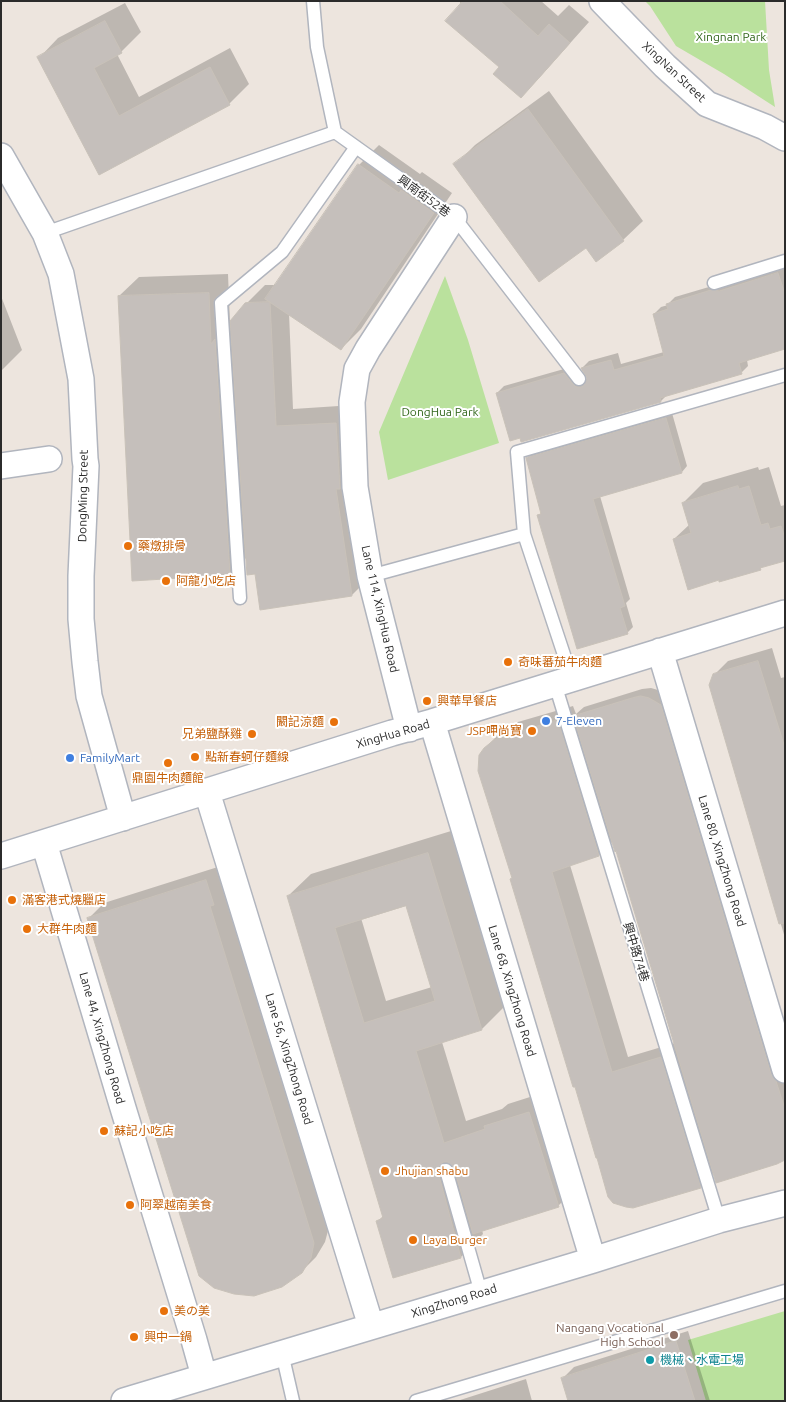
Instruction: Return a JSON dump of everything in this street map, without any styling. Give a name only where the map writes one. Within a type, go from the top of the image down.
[{"type":"street","name":"XingNan Street","points":[[602,1],[665,66],[707,104],[764,127],[785,138]]},
{"type":"street","name":"DongMing Street","points":[[1,156],[45,233],[61,274],[81,380],[86,466],[81,619],[88,687],[123,818]]},
{"type":"street","name":"Lane 114, XingHua Road","points":[[420,726],[370,576],[354,487],[352,402],[357,369],[368,349],[454,217]]},
{"type":"street","points":[[1,466],[49,459]]},
{"type":"street","name":"XingHua Road","points":[[1,856],[392,733],[785,613]]},
{"type":"street","name":"Lane 80, XingZhong Road","points":[[660,651],[785,1070]]},
{"type":"street","name":"Lane 68, XingZhong Road","points":[[420,726],[593,1260]]},
{"type":"street","name":"Lane 56, XingZhong Road","points":[[207,792],[371,1326]]},
{"type":"street","name":"Lane 44, XingZhong Road","points":[[44,843],[204,1376]]},
{"type":"street","name":"XingZhong Road","points":[[124,1401],[593,1260],[719,1220],[785,1203]]},
{"type":"lane","points":[[45,233],[335,132],[317,47],[313,1]]},
{"type":"lane","name":"興南街52巷","points":[[335,132],[454,217],[578,379]]},
{"type":"lane","points":[[240,598],[221,303],[282,252],[356,147]]},
{"type":"lane","points":[[714,283],[785,261]]},
{"type":"lane","name":"興中路74巷","points":[[719,1220],[563,681],[524,534],[517,452],[785,376]]},
{"type":"lane","points":[[370,576],[524,534]]},
{"type":"lane","points":[[446,1170],[481,1293]]},
{"type":"lane","points":[[416,1401],[785,1291]]},
{"type":"lane","points":[[282,1353],[293,1401]]},
{"type":"green space","name":"Xingnan Park","points":[[645,1],[765,1],[769,70],[775,107],[676,46]]},
{"type":"green space","name":"DongHua Park","points":[[445,276],[468,340],[499,443],[388,480],[379,432]]},
{"type":"green space","points":[[785,1311],[785,1401],[706,1401],[688,1340]]},
{"type":"building","points":[[463,1],[500,1],[538,36],[549,24],[570,43],[521,98],[493,74],[499,67],[445,21]]},
{"type":"building","points":[[105,21],[122,53],[94,68],[119,116],[210,67],[230,105],[99,175],[37,57]]},
{"type":"building","points":[[528,109],[624,241],[596,262],[586,248],[539,282],[453,164]]},
{"type":"building","points":[[358,164],[399,193],[401,190],[434,213],[341,350],[265,299]]},
{"type":"building","points":[[778,273],[785,294],[785,349],[739,363],[742,374],[660,398],[661,402],[521,442],[520,438],[510,441],[496,393],[564,373],[576,387],[581,387],[587,378],[581,368],[611,360],[614,370],[664,356],[653,314],[668,309],[666,304],[711,290],[719,291]]},
{"type":"building","points":[[209,293],[211,344],[215,339],[230,575],[132,581],[118,296]]},
{"type":"building","points":[[270,302],[276,426],[336,423],[340,489],[336,489],[352,596],[260,610],[255,574],[247,575],[230,321],[245,303]]},
{"type":"building","points":[[666,418],[682,473],[593,499],[625,606],[620,608],[628,634],[577,649],[537,515],[541,514],[526,458]]},
{"type":"building","points":[[738,486],[739,489],[749,486],[761,525],[768,523],[770,529],[781,526],[785,538],[785,561],[760,568],[761,570],[688,590],[673,539],[691,533],[682,503]]},
{"type":"building","points":[[758,661],[785,748],[785,923],[779,924],[709,685],[713,674]]},
{"type":"building","points":[[641,696],[661,705],[771,1074],[776,1081],[785,1109],[785,1160],[716,1183],[616,851],[573,716]]},
{"type":"building","points":[[558,720],[599,856],[552,872],[612,1072],[661,1057],[701,1188],[633,1208],[613,1203],[608,1197],[478,771],[479,755],[494,740]]},
{"type":"building","points":[[428,853],[482,1030],[416,1051],[444,1143],[485,1129],[484,1126],[529,1112],[559,1207],[473,1234],[454,1168],[448,1162],[443,1162],[438,1168],[438,1172],[461,1258],[393,1278],[376,1221],[383,1218],[287,896]],"holes":[[[406,906],[435,1001],[364,1023],[335,928]]]},
{"type":"building","points":[[206,880],[214,905],[210,906],[314,1243],[311,1258],[302,1273],[282,1287],[254,1296],[234,1294],[214,1288],[199,1276],[87,918]]},
{"type":"building","name":"機械、水電工場","points":[[676,1341],[695,1401],[568,1401],[561,1378]]},
{"type":"place","name":"藥燉排骨","points":[[128,546]]},
{"type":"place","name":"阿龍小吃店","points":[[166,581]]},
{"type":"place","name":"奇味蕃茄牛肉麵","points":[[508,662]]},
{"type":"place","name":"興華早餐店","points":[[427,701]]},
{"type":"place","name":"7-Eleven","points":[[546,721]]},
{"type":"place","name":"闞記涼麵","points":[[334,722]]},
{"type":"place","name":"JSP呷尚寶","points":[[532,731]]},
{"type":"place","name":"兄弟鹽酥雞","points":[[252,734]]},
{"type":"place","name":"點新春蚵仔麵線","points":[[195,757]]},
{"type":"place","name":"FamilyMart","points":[[70,758]]},
{"type":"place","name":"鼎園牛肉麵館","points":[[168,763]]},
{"type":"place","name":"滿客港式燒臘店","points":[[12,900]]},
{"type":"place","name":"大群牛肉麵","points":[[27,929]]},
{"type":"place","name":"蘇記小吃店","points":[[104,1131]]},
{"type":"place","name":"Jhujian shabu","points":[[385,1171]]},
{"type":"place","name":"阿翠越南美食","points":[[130,1205]]},
{"type":"place","name":"Laya Burger","points":[[413,1240]]},
{"type":"place","name":"美の美","points":[[164,1311]]},
{"type":"place","name":"Nangang Vocational High School","points":[[674,1335]]},
{"type":"place","name":"興中一鍋","points":[[134,1337]]},
{"type":"place","name":"機械、水電工場","points":[[650,1360]]}]
